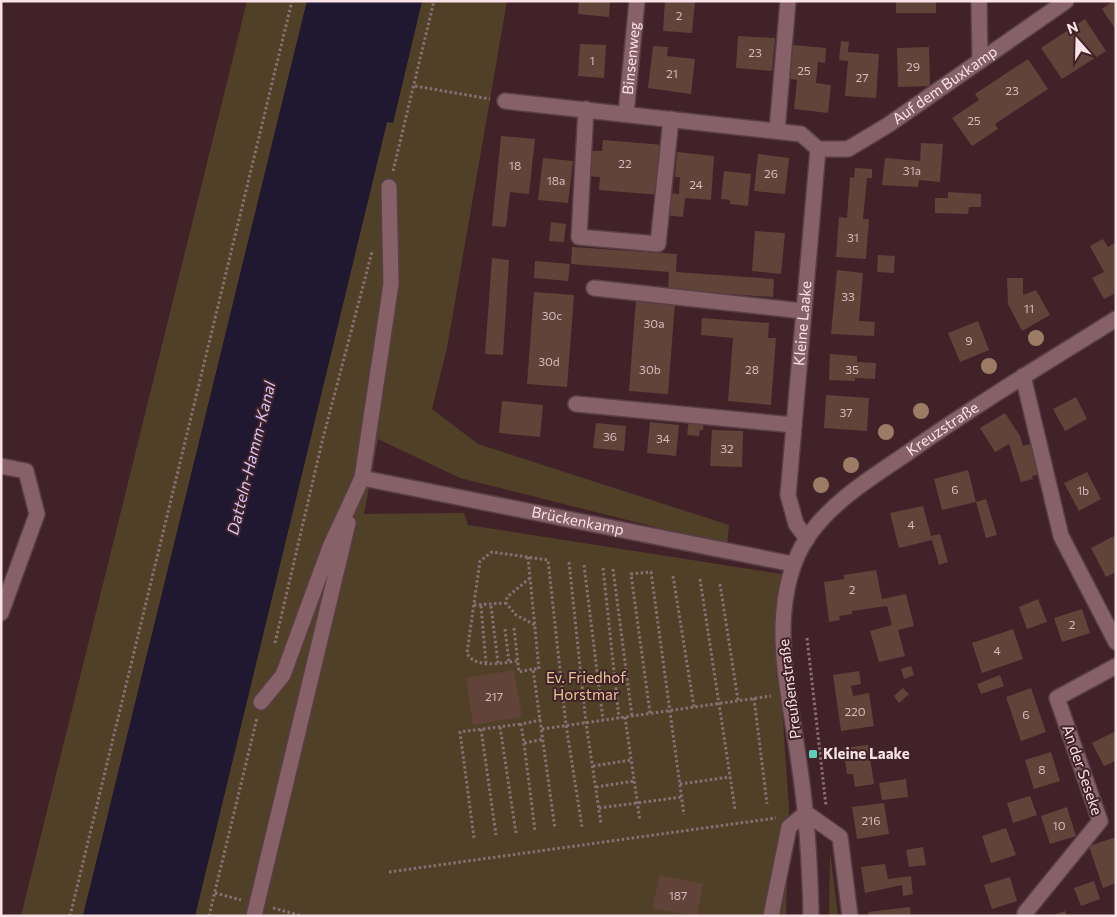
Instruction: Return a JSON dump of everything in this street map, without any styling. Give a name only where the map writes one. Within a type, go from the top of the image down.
[{"type":"street","name":"Binsenweg","points":[[626,114],[637,1]]},
{"type":"street","points":[[777,131],[788,1]]},
{"type":"street","points":[[979,1],[980,60]]},
{"type":"street","name":"Auf dem Buxkamp","points":[[818,149],[848,149],[888,125],[1066,1]]},
{"type":"street","points":[[505,101],[801,134],[818,149]]},
{"type":"street","points":[[586,109],[579,237],[658,244],[671,119]]},
{"type":"street","name":"Kleine Laake","points":[[807,539],[796,524],[788,495],[818,149]]},
{"type":"street","points":[[261,702],[283,674],[330,546],[362,478],[391,284],[389,187]]},
{"type":"street","points":[[594,288],[804,311]]},
{"type":"street","name":"Kreuzstraße","points":[[793,564],[807,539],[823,518],[842,500],[946,426],[1116,319]]},
{"type":"street","points":[[1023,376],[1062,536],[1116,642]]},
{"type":"street","points":[[576,404],[794,425]]},
{"type":"street","points":[[1,466],[26,471],[37,514],[1,613]]},
{"type":"street","name":"Brückenkamp","points":[[362,478],[793,564]]},
{"type":"street","points":[[256,910],[337,577],[352,502]]},
{"type":"street","name":"Preußenstraße","points":[[793,564],[786,593],[783,628],[789,693],[806,813],[811,916]]},
{"type":"street","name":"An der Seseke","points":[[1025,913],[1100,821],[1057,698],[1116,666]]},
{"type":"street","points":[[771,916],[789,827],[806,813],[840,837],[850,916]]},
{"type":"path","points":[[70,916],[292,1]]},
{"type":"path","points":[[389,187],[434,1]]},
{"type":"path","points":[[414,86],[505,101]]},
{"type":"path","points":[[274,645],[323,438],[374,245]]},
{"type":"path","points":[[517,661],[486,663],[472,660],[467,653],[480,561],[486,554],[492,552],[548,560],[566,725],[582,827]]},
{"type":"path","points":[[514,628],[519,672],[539,668],[528,557]]},
{"type":"path","points":[[569,562],[586,723],[601,824]]},
{"type":"path","points":[[584,565],[603,720]]},
{"type":"path","points":[[603,568],[619,718]]},
{"type":"path","points":[[613,569],[632,716]]},
{"type":"path","points":[[650,714],[631,574],[651,572],[684,815]]},
{"type":"path","points":[[674,576],[694,707]]},
{"type":"path","points":[[530,578],[507,597],[506,603],[516,615],[535,625]]},
{"type":"path","points":[[700,579],[734,809]]},
{"type":"path","points":[[720,584],[738,700]]},
{"type":"path","points":[[474,605],[491,606],[506,603]]},
{"type":"path","points":[[480,606],[486,663]]},
{"type":"path","points":[[491,606],[498,663]]},
{"type":"path","points":[[505,629],[509,662]]},
{"type":"path","points":[[533,669],[555,829]]},
{"type":"path","points":[[542,729],[789,693]]},
{"type":"path","points":[[754,698],[767,804]]},
{"type":"path","points":[[209,916],[261,702]]},
{"type":"path","points":[[625,717],[640,821]]},
{"type":"path","points":[[474,838],[460,732],[541,720]]},
{"type":"path","points":[[521,724],[535,831]]},
{"type":"path","points":[[500,727],[516,833]]},
{"type":"path","points":[[481,729],[496,834]]},
{"type":"path","points":[[524,743],[544,739]]},
{"type":"path","points":[[593,766],[631,760]]},
{"type":"path","points":[[680,784],[730,777]]},
{"type":"path","points":[[596,787],[634,781]]},
{"type":"path","points":[[599,808],[682,797]]},
{"type":"path","points":[[389,872],[777,818]]},
{"type":"path","points":[[215,893],[256,910],[302,916]]},
{"type":"green space","points":[[247,1],[307,1],[83,916],[21,916]]},
{"type":"green space","name":"Ev. Friedhof Horstmar","points":[[422,1],[507,1],[447,348],[432,409],[478,444],[729,525],[727,545],[460,478],[378,439],[364,514],[464,513],[468,525],[782,574],[776,623],[789,808],[786,916],[195,916],[387,122],[393,122]]},
{"type":"green space","points":[[830,852],[838,916],[829,916]]},
{"type":"water","name":"Datteln-Hamm-Kanal","points":[[307,1],[422,1],[393,123],[387,122],[195,916],[83,916]]},
{"type":"building","points":[[579,1],[610,1],[609,17],[578,14]]},
{"type":"building","points":[[665,1],[695,1],[692,33],[663,31]]},
{"type":"building","points":[[896,1],[936,1],[936,13],[896,13]]},
{"type":"building","points":[[1116,1],[1116,30],[1102,9]]},
{"type":"building","points":[[1085,19],[1106,51],[1062,79],[1041,48]]},
{"type":"building","points":[[738,36],[775,38],[772,71],[736,68]]},
{"type":"building","points":[[841,41],[849,42],[848,52],[879,54],[876,98],[845,96],[848,61],[839,60]]},
{"type":"building","points":[[580,44],[606,45],[604,78],[578,76]]},
{"type":"building","points":[[793,45],[826,48],[825,63],[818,62],[816,83],[831,85],[828,113],[794,109],[797,80],[790,79]]},
{"type":"building","points":[[653,46],[668,47],[667,56],[695,59],[691,94],[648,88]]},
{"type":"building","points":[[929,47],[930,86],[898,87],[897,48]]},
{"type":"building","points":[[1028,59],[1048,89],[995,124],[998,129],[972,146],[952,118],[979,100],[975,94]]},
{"type":"building","points":[[501,136],[535,139],[529,194],[510,192],[506,227],[492,226]]},
{"type":"building","points":[[603,140],[664,145],[660,195],[599,190],[600,177],[586,176],[588,151],[602,151]]},
{"type":"building","points":[[921,143],[943,144],[940,182],[919,180],[918,187],[882,185],[885,158],[920,161]]},
{"type":"building","points":[[677,152],[714,156],[711,200],[685,198],[683,217],[665,215],[667,193],[679,194],[680,177],[675,177]]},
{"type":"building","points":[[758,154],[789,158],[785,194],[754,191]]},
{"type":"building","points":[[543,158],[573,161],[568,203],[538,200]]},
{"type":"building","points":[[855,168],[872,169],[872,178],[867,178],[863,219],[869,219],[866,259],[836,257],[839,217],[847,218],[850,177],[854,178]]},
{"type":"building","points":[[724,171],[751,174],[748,206],[730,204],[730,200],[721,199]]},
{"type":"building","points":[[948,192],[981,194],[981,207],[969,207],[968,214],[935,213],[935,198],[948,198]]},
{"type":"building","points":[[551,222],[566,224],[564,242],[549,241]]},
{"type":"building","points":[[755,231],[785,233],[781,274],[752,271]]},
{"type":"building","points":[[1103,239],[1108,247],[1116,242],[1116,293],[1104,299],[1092,278],[1104,272],[1090,246]]},
{"type":"building","points":[[572,247],[677,254],[676,272],[774,279],[773,297],[668,290],[669,272],[571,264]]},
{"type":"building","points":[[878,255],[895,256],[894,273],[877,272]]},
{"type":"building","points":[[492,258],[509,260],[503,355],[485,354]]},
{"type":"building","points":[[535,261],[570,264],[568,281],[534,278]]},
{"type":"building","points":[[837,270],[863,273],[859,321],[875,322],[874,336],[831,334]]},
{"type":"building","points":[[1007,278],[1023,278],[1023,295],[1036,290],[1050,315],[1022,331],[1008,304]]},
{"type":"building","points":[[534,292],[574,295],[567,387],[527,384]]},
{"type":"building","points":[[636,299],[675,302],[668,394],[629,391]]},
{"type":"building","points":[[702,318],[769,323],[768,338],[776,338],[771,405],[728,401],[733,338],[701,335]]},
{"type":"building","points":[[978,321],[989,350],[960,362],[948,333]]},
{"type":"building","points":[[830,354],[857,356],[857,362],[876,363],[875,379],[855,378],[855,381],[829,380]]},
{"type":"building","points":[[826,395],[869,398],[867,431],[824,428]]},
{"type":"building","points":[[1076,397],[1087,419],[1065,431],[1053,409]]},
{"type":"building","points":[[502,401],[543,405],[540,437],[499,433]]},
{"type":"building","points":[[1005,413],[1020,436],[1023,446],[1032,444],[1040,474],[1032,476],[1033,479],[1021,482],[1009,444],[995,452],[980,428]]},
{"type":"building","points":[[689,420],[704,422],[703,430],[700,430],[699,436],[687,435]]},
{"type":"building","points":[[650,422],[679,425],[676,456],[647,453]]},
{"type":"building","points":[[596,423],[626,426],[624,451],[593,448]]},
{"type":"building","points":[[712,430],[743,431],[742,467],[710,466]]},
{"type":"building","points":[[968,470],[976,502],[942,510],[934,479]]},
{"type":"building","points":[[1087,472],[1101,499],[1079,511],[1064,483]]},
{"type":"building","points":[[986,499],[997,535],[986,538],[976,502]]},
{"type":"building","points":[[923,506],[931,536],[940,534],[948,562],[939,565],[932,540],[899,548],[890,513]]},
{"type":"building","points":[[1116,535],[1116,572],[1106,577],[1091,548]]},
{"type":"building","points":[[876,570],[882,599],[906,594],[914,626],[898,630],[905,656],[879,662],[870,631],[892,625],[887,606],[852,611],[852,614],[839,616],[840,620],[829,622],[824,582],[844,579],[844,575]]},
{"type":"building","points":[[1038,599],[1047,622],[1027,629],[1019,607]]},
{"type":"building","points":[[1082,609],[1090,633],[1062,642],[1054,618]]},
{"type":"building","points":[[1013,629],[1023,659],[982,673],[972,643]]},
{"type":"building","points":[[911,666],[914,675],[904,679],[901,669]]},
{"type":"building","points":[[514,670],[522,717],[473,725],[466,678]]},
{"type":"building","points":[[859,671],[861,684],[851,686],[853,696],[869,693],[874,726],[841,731],[833,675]]},
{"type":"building","points":[[1000,675],[1004,686],[981,694],[977,684]]},
{"type":"building","points":[[903,688],[909,694],[899,703],[894,696]]},
{"type":"building","points":[[1031,688],[1046,732],[1021,741],[1006,697]]},
{"type":"building","points":[[1116,731],[1116,761],[1104,766],[1092,743]]},
{"type":"building","points":[[868,745],[874,784],[855,787],[853,774],[847,774],[843,748]]},
{"type":"building","points":[[1051,752],[1060,781],[1034,789],[1025,760]]},
{"type":"building","points":[[906,779],[908,797],[882,800],[879,783]]},
{"type":"building","points":[[1030,796],[1037,815],[1013,823],[1007,803]]},
{"type":"building","points":[[884,803],[889,834],[857,839],[852,807]]},
{"type":"building","points":[[1067,807],[1076,836],[1050,844],[1041,816]]},
{"type":"building","points":[[1006,828],[1016,855],[991,863],[982,836]]},
{"type":"building","points":[[1116,837],[1116,883],[1103,888],[1089,846]]},
{"type":"building","points":[[923,847],[926,865],[909,867],[906,850]]},
{"type":"building","points":[[885,864],[888,879],[911,876],[913,894],[903,896],[902,885],[865,893],[861,867]]},
{"type":"building","points":[[660,875],[703,884],[697,916],[652,908]]},
{"type":"building","points":[[1010,877],[1017,901],[992,909],[984,885]]},
{"type":"building","points":[[1094,881],[1100,899],[1081,906],[1074,888]]},
{"type":"building","points":[[910,907],[911,916],[869,916],[868,912]]},
{"type":"building","points":[[1065,911],[1067,916],[1053,916],[1053,915]]},
{"type":"place","name":"Kleine Laake","points":[[813,754]]}]
